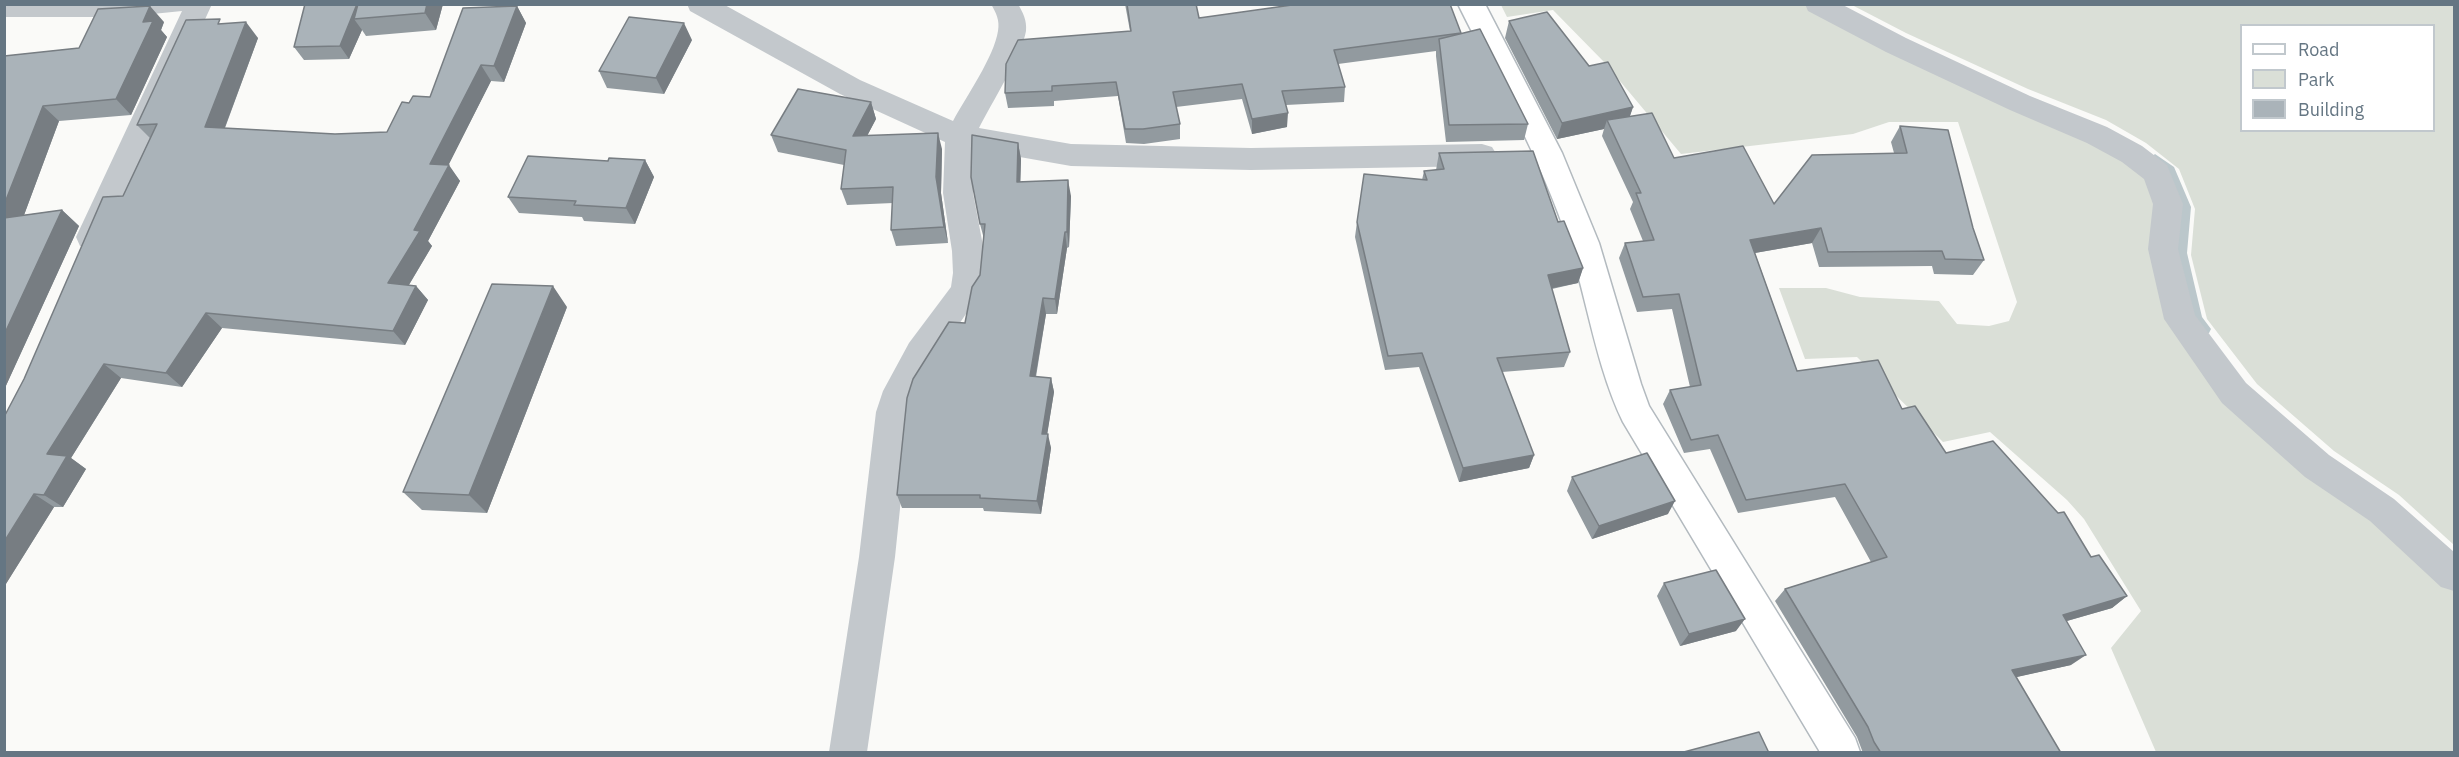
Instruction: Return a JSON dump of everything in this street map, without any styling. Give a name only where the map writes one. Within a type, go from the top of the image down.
[{"type":"street","points":[[4,8],[123,8],[175,4]]},
{"type":"street","points":[[82,257],[199,4]]},
{"type":"street","points":[[700,4],[850,87],[960,136],[1083,155],[1251,159],[1527,153]]},
{"type":"street","points":[[848,753],[877,557],[893,412],[900,391],[921,353],[966,290],[969,273],[968,251],[958,194],[960,136],[1009,40],[1012,18],[1004,4]]},
{"type":"street","points":[[1471,4],[1527,153],[1592,264],[1624,384],[1635,412],[1841,753]]},
{"type":"street","points":[[1818,4],[1896,45],[2020,103],[2097,135],[2132,154],[2156,173],[2168,204],[2163,249],[2180,319],[2234,393],[2318,466],[2382,510],[2454,575]]},
{"type":"green space","points":[[1501,5],[1810,5],[2018,106],[2151,175],[2173,319],[2454,582],[2454,752],[2156,752],[2111,648],[2141,611],[2084,519],[2067,500],[1990,432],[1943,442],[1857,357],[1805,359],[1779,288],[1826,288],[1860,297],[1939,301],[1957,324],[1989,326],[2009,321],[2017,302],[1958,122],[1889,122],[1853,134],[1681,154],[1604,62],[1553,10],[1507,17]]},
{"type":"green space","points":[[1852,5],[2454,5],[2454,545],[2399,495],[2334,451],[2257,384],[2207,319],[2191,255],[2195,209],[2179,169],[2146,143],[2106,120],[2028,89],[1906,33]]},
{"type":"building","points":[[305,4],[357,4],[340,46],[294,47]]},
{"type":"building","points":[[358,4],[427,4],[425,13],[354,19]]},
{"type":"building","points":[[1127,4],[1196,4],[1199,18],[1299,4],[1450,4],[1461,33],[1334,50],[1345,87],[1282,91],[1288,113],[1252,119],[1242,84],[1173,92],[1180,124],[1143,129],[1125,129],[1116,82],[1052,86],[1052,91],[1005,93],[1006,64],[1018,40],[1131,31]]},
{"type":"building","points":[[150,6],[143,22],[153,21],[116,99],[43,106],[4,205],[4,56],[79,48],[98,9]]},
{"type":"building","points":[[517,6],[494,66],[481,65],[430,164],[449,165],[414,230],[420,231],[388,283],[416,286],[393,331],[206,313],[166,373],[104,364],[47,454],[67,456],[44,495],[34,494],[4,542],[4,417],[24,379],[103,197],[123,196],[157,124],[137,125],[186,20],[220,19],[218,24],[246,22],[205,127],[335,134],[387,132],[402,102],[409,103],[413,96],[430,97],[463,8]]},
{"type":"building","points":[[1547,12],[1589,66],[1608,62],[1633,107],[1562,123],[1509,21]]},
{"type":"building","points":[[629,17],[684,23],[656,78],[599,71]]},
{"type":"building","points":[[1480,29],[1528,124],[1449,125],[1439,39]]},
{"type":"building","points":[[798,89],[871,102],[853,136],[938,133],[936,177],[944,227],[891,230],[893,187],[841,189],[846,150],[771,135]]},
{"type":"building","points":[[1652,113],[1674,158],[1743,146],[1774,204],[1812,155],[1907,153],[1900,126],[1948,130],[1973,228],[1984,260],[1945,259],[1942,251],[1828,252],[1821,228],[1750,240],[1797,371],[1878,360],[1902,409],[1915,406],[1946,453],[1993,441],[2058,513],[2064,512],[2091,557],[2099,555],[2127,596],[2063,615],[2086,655],[2012,670],[2061,753],[1881,753],[1868,727],[1785,589],[1887,557],[1845,484],[1746,500],[1718,435],[1691,440],[1670,390],[1701,385],[1679,294],[1643,297],[1625,243],[1654,240],[1636,193],[1641,193],[1607,120]]},
{"type":"building","points":[[972,135],[1018,143],[1017,182],[1068,180],[1067,232],[1065,232],[1055,299],[1043,298],[1030,376],[1051,378],[1042,434],[1048,434],[1037,501],[980,498],[980,495],[897,495],[907,398],[913,379],[949,322],[965,323],[972,287],[980,275],[985,224],[980,224],[971,177]]},
{"type":"building","points":[[1533,151],[1558,222],[1564,221],[1583,268],[1548,275],[1570,352],[1497,358],[1534,455],[1463,468],[1422,353],[1388,356],[1357,222],[1364,174],[1427,180],[1424,171],[1444,169],[1439,153]]},
{"type":"building","points":[[528,156],[608,161],[609,158],[645,160],[626,208],[574,205],[576,201],[508,197]]},
{"type":"building","points":[[62,210],[4,335],[4,218]]},
{"type":"building","points":[[492,284],[553,286],[469,495],[403,492]]},
{"type":"building","points":[[1647,453],[1675,501],[1599,526],[1572,477]]},
{"type":"building","points":[[1716,570],[1745,619],[1689,634],[1664,583]]},
{"type":"building","points":[[1759,732],[1769,753],[1680,753]]},
{"type":"waterway","points":[[2155,159],[2170,170],[2185,207],[2181,253],[2196,319],[2204,329]]}]
